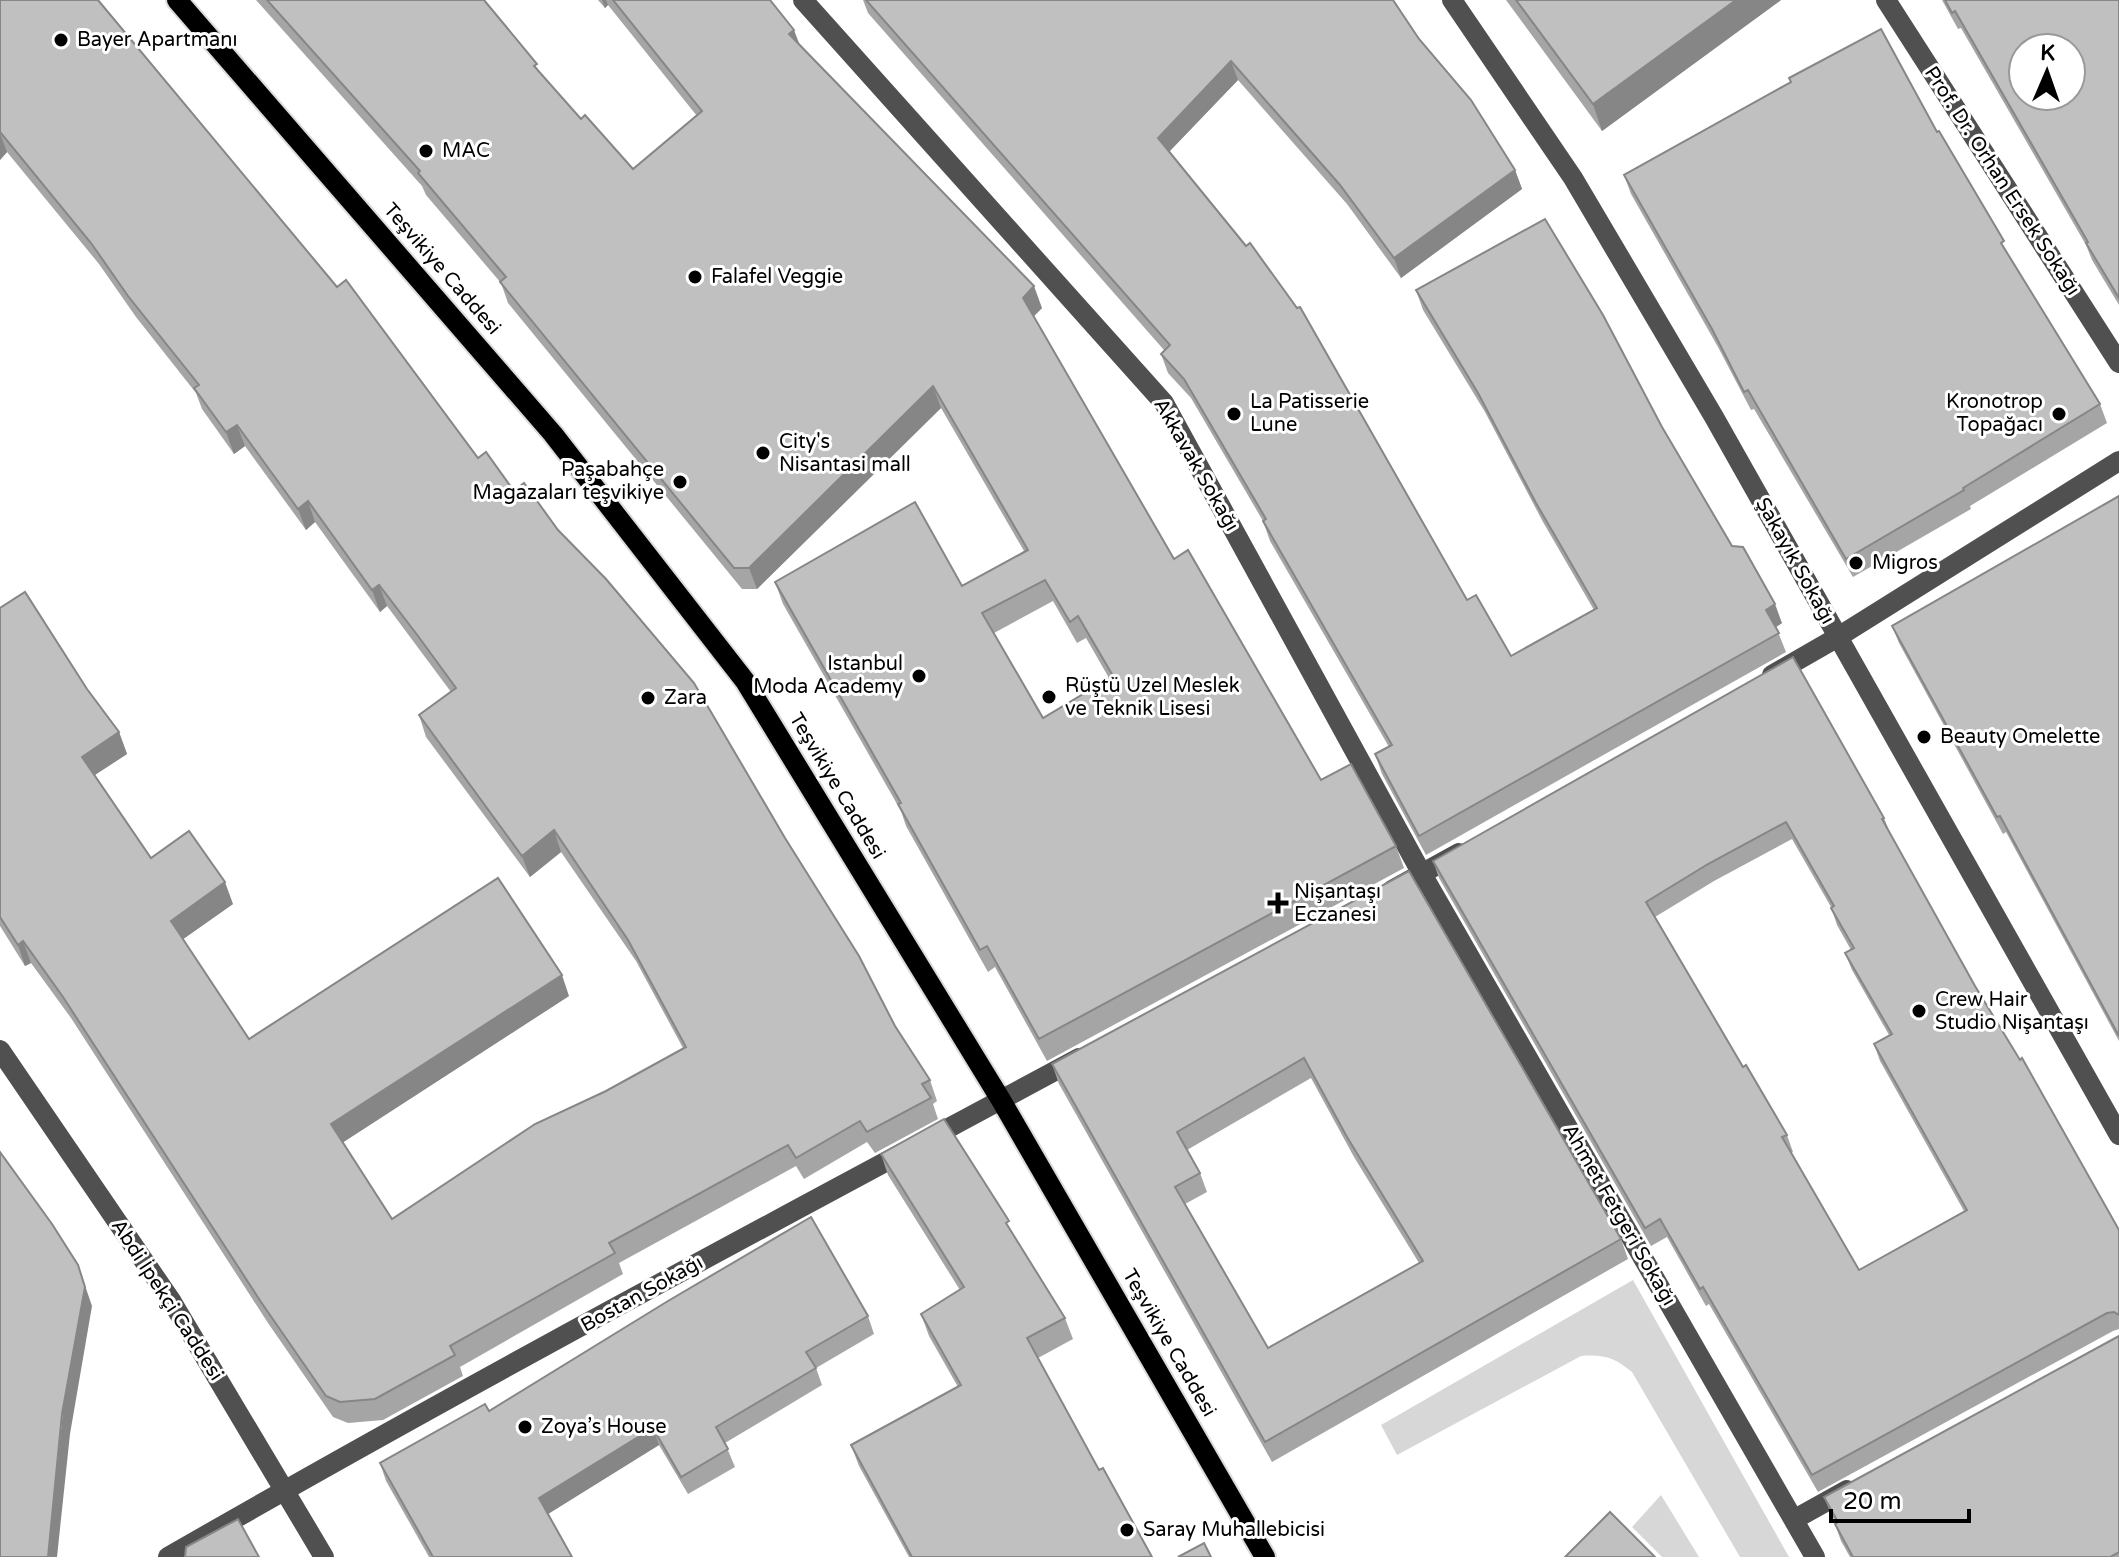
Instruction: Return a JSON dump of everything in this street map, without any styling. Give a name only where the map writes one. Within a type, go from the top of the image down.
[{"type":"main road","name":"Teşvikiye Caddesi","points":[[177,0],[553,434],[745,681],[1001,1100],[1265,1557]]},
{"type":"street","name":"Akkavak Sokağı","points":[[803,0],[1164,403],[1422,874]]},
{"type":"street","name":"Şakayık Sokağı","points":[[1452,0],[1573,178],[1714,417],[2119,1135]]},
{"type":"street","name":"Prof. Dr. Orhan Ersek Sokağı","points":[[1886,0],[2119,363]]},
{"type":"street","points":[[1754,685],[1838,637],[2119,461]]},
{"type":"street","points":[[1380,896],[1478,842]]},
{"type":"street","name":"Ahmet Fetgeri Sokağı","points":[[1422,874],[1815,1557]]},
{"type":"street","name":"Bostan Sokağı","points":[[168,1557],[284,1490],[1099,1047]]},
{"type":"street","name":"Abdi İpekçi Caddesi","points":[[0,1050],[172,1302],[324,1557]]},
{"type":"street","points":[[1795,1519],[1862,1482]]},
{"type":"shaded area","points":[[1633,1280],[1789,1557],[1740,1557],[1632,1372],[1609,1358],[1581,1356],[1397,1455],[1381,1425]]},
{"type":"shaded area","points":[[1661,1495],[1699,1557],[1662,1557],[1632,1527]]},
{"type":"building","points":[[0,0],[98,0],[337,287],[346,280],[478,458],[486,452],[514,491],[524,483],[558,530],[606,579],[694,683],[859,956],[895,1026],[930,1080],[922,1084],[931,1098],[867,1132],[860,1121],[796,1158],[788,1145],[609,1243],[615,1253],[450,1346],[455,1355],[375,1399],[340,1402],[326,1396],[261,1302],[63,997],[23,941],[18,945],[0,917],[0,608],[25,592],[87,689],[119,732],[82,757],[151,858],[189,831],[225,882],[171,921],[249,1039],[498,878],[562,975],[331,1124],[392,1219],[535,1124],[606,1091],[686,1047],[628,940],[554,830],[522,856],[419,715],[456,688],[418,636],[379,585],[372,590],[308,501],[298,509],[237,425],[226,432],[194,388],[199,385],[128,296],[91,243],[0,132]]},
{"type":"building","points":[[267,0],[484,0],[537,64],[534,66],[581,119],[585,115],[633,169],[702,111],[613,0],[770,0],[794,30],[789,34],[1034,286],[1023,298],[1174,559],[1188,550],[1321,780],[1351,764],[1396,846],[1039,1039],[987,946],[980,950],[898,804],[901,803],[775,582],[915,502],[962,586],[1028,550],[933,386],[749,568],[734,568],[500,282],[506,277],[418,173],[420,171]],"holes":[[[1045,580],[1070,622],[1078,616],[1113,676],[1043,718],[982,613]]]},
{"type":"building","points":[[866,0],[1393,0],[1419,39],[1471,100],[1515,170],[1394,258],[1340,185],[1231,61],[1158,138],[1246,246],[1250,243],[1297,308],[1300,307],[1467,600],[1476,595],[1511,656],[1597,608],[1536,503],[1478,393],[1416,290],[1545,219],[1603,315],[1662,427],[1732,546],[1743,547],[1775,604],[1766,610],[1779,633],[1419,836],[1375,754],[1392,745],[1184,379],[1161,354],[1170,345]]},
{"type":"building","points":[[1516,0],[1736,0],[1593,104]]},
{"type":"building","points":[[1945,0],[2119,0],[2119,298],[2013,112],[2087,112],[2087,32],[2007,32],[2007,101],[1955,11],[1952,13]]},
{"type":"building","points":[[1881,29],[1937,132],[2004,241],[2001,243],[2100,404],[1964,490],[1846,559],[1748,390],[1744,392],[1712,329],[1624,175],[1791,82],[1789,78]]},
{"type":"building","points":[[2119,496],[2119,1036],[2000,816],[1997,817],[1892,626]]},
{"type":"building","points":[[1793,657],[1975,986],[2020,1060],[2022,1058],[2119,1230],[2119,1315],[2107,1313],[1812,1475],[1660,1219],[1645,1228],[1433,861]],"holes":[[[1786,822],[1834,906],[1831,908],[1854,948],[1845,953],[1892,1034],[1874,1044],[1967,1210],[1859,1270],[1782,1137],[1787,1135],[1746,1065],[1743,1067],[1646,902]]]},
{"type":"building","points":[[1409,871],[1621,1239],[1265,1442],[1052,1064]],"holes":[[[1304,1058],[1347,1137],[1423,1261],[1268,1348],[1175,1187],[1200,1173],[1177,1132]]]},
{"type":"building","points":[[944,1119],[1009,1221],[1006,1223],[1065,1318],[1027,1338],[1099,1470],[1103,1468],[1152,1557],[912,1557],[851,1445],[961,1385],[921,1314],[964,1287],[881,1154]]},
{"type":"building","points":[[0,1152],[78,1265],[85,1287],[62,1414],[48,1557],[0,1557]]},
{"type":"building","points":[[811,1217],[868,1316],[806,1352],[816,1368],[716,1427],[728,1449],[681,1477],[653,1428],[539,1498],[572,1557],[433,1557],[380,1463],[485,1404],[489,1411]]},
{"type":"building","points":[[2119,1336],[2119,1552],[2110,1557],[1853,1557],[1824,1497]]},
{"type":"building","points":[[1610,1512],[1655,1557],[1565,1557]]},
{"type":"building","points":[[238,1519],[259,1557],[185,1557],[186,1547]]},
{"type":"building","points":[[1204,1543],[1211,1557],[1178,1557]]},
{"type":"place","name":"Bayer Apartmanı","points":[[61,40]]},
{"type":"place","name":"MAC","points":[[426,151]]},
{"type":"place","name":"Falafel Veggie","points":[[695,277]]},
{"type":"place","name":"La Patisserie Lune","points":[[1234,414]]},
{"type":"place","name":"Kronotrop Topağacı","points":[[2059,414]]},
{"type":"place","name":"City's Nisantasi mall","points":[[763,453]]},
{"type":"place","name":"Paşabahçe Magazaları teşvikiye","points":[[680,482]]},
{"type":"place","name":"Migros","points":[[1856,563]]},
{"type":"place","name":"Istanbul Moda Academy","points":[[919,676]]},
{"type":"place","name":"Rüştü Uzel Meslek ve Teknik Lisesi","points":[[1049,697]]},
{"type":"place","name":"Zara","points":[[648,698]]},
{"type":"place","name":"Beauty Omelette","points":[[1924,737]]},
{"type":"place","name":"Nişantaşı Eczanesi","points":[[1278,903]]},
{"type":"place","name":"Crew Hair Studio Nişantaşı","points":[[1919,1011]]},
{"type":"place","name":"Zoya’s House","points":[[525,1427]]},
{"type":"place","name":"Saray Muhallebicisi","points":[[1127,1530]]}]
